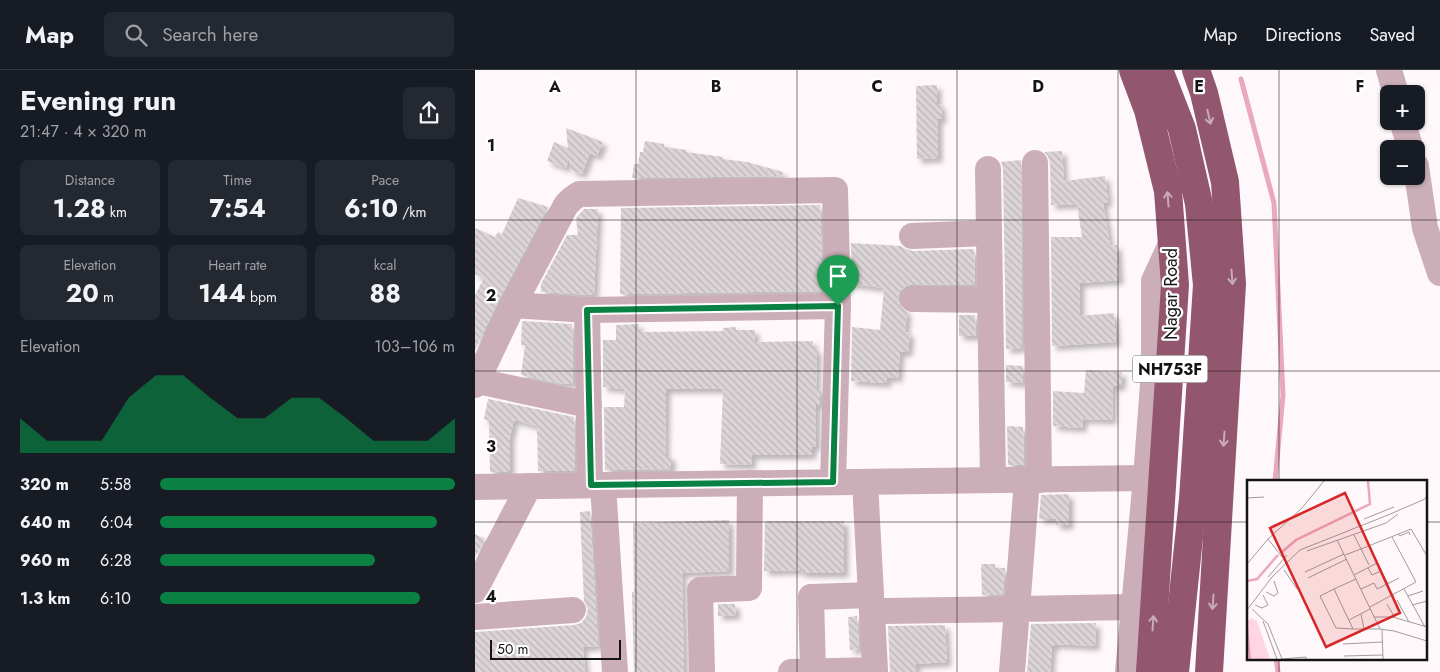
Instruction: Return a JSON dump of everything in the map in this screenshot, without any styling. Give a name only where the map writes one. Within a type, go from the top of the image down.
[{"type":"highway","name":"Nagar Road","points":[[1133,70],[1149,110],[1168,191],[1175,285],[1150,672]]},
{"type":"highway","points":[[1159,70],[1182,129],[1199,204],[1207,285],[1193,500],[1175,672]]},
{"type":"highway","name":"NH753F","points":[[1196,70],[1204,93],[1225,182],[1232,284],[1209,672]]},
{"type":"street","points":[[1389,70],[1393,85]]},
{"type":"street","points":[[1012,672],[1017,609],[1033,480],[1035,163]]},
{"type":"street","points":[[988,169],[993,480]]},
{"type":"street","points":[[1419,185],[1425,228],[1440,273]]},
{"type":"street","points":[[589,405],[476,383],[513,305],[572,198],[579,194],[835,190],[838,306],[833,482]]},
{"type":"street","points":[[912,236],[989,233]]},
{"type":"street","points":[[1128,672],[1146,478],[1153,371],[1154,281],[1171,242]]},
{"type":"street","points":[[913,299],[990,300]]},
{"type":"street","points":[[513,305],[587,310],[838,306]]},
{"type":"street","points":[[587,310],[589,405],[615,672]]},
{"type":"street","points":[[475,487],[1146,478]]},
{"type":"street","points":[[865,482],[878,603],[875,671],[802,671],[811,597],[878,603],[1017,609],[1133,607]]},
{"type":"street","points":[[702,672],[700,590],[749,588],[750,483]]},
{"type":"street","points":[[475,590],[529,486]]},
{"type":"street","points":[[475,617],[573,610]]},
{"type":"building","points":[[937,85],[937,104],[941,104],[942,119],[938,119],[938,158],[917,159],[916,86]]},
{"type":"building","points":[[566,128],[603,142],[597,156],[590,153],[582,174],[571,170],[569,158],[566,168],[547,161],[554,142],[568,148]]},
{"type":"building","points":[[645,141],[664,144],[664,147],[687,150],[686,152],[747,162],[783,172],[782,176],[632,178],[634,164],[638,164],[640,152],[643,152]]},
{"type":"building","points":[[1062,151],[1064,181],[1105,176],[1108,202],[1103,203],[1110,246],[1117,245],[1119,280],[1080,283],[1080,316],[1114,313],[1116,342],[1052,346],[1051,237],[1082,237],[1077,204],[1051,205],[1050,163],[1048,156],[1044,152]]},
{"type":"building","points":[[1021,160],[1022,348],[1006,349],[1003,169],[1001,162]]},
{"type":"building","points":[[518,198],[548,207],[475,350],[475,295],[484,278],[475,274],[475,228],[495,237],[498,232],[502,234]]},
{"type":"building","points":[[820,205],[823,291],[620,294],[621,208]]},
{"type":"building","points":[[584,209],[598,209],[594,295],[541,292],[541,284],[567,235],[578,235],[576,218]]},
{"type":"building","points":[[851,243],[901,246],[913,251],[974,249],[975,285],[913,284],[906,286],[900,291],[898,298],[900,306],[907,312],[905,332],[910,333],[908,352],[900,352],[898,378],[887,377],[887,383],[851,381],[852,327],[880,330],[884,288],[852,284]]},
{"type":"building","points":[[959,315],[975,315],[976,336],[959,336]]},
{"type":"building","points":[[522,321],[572,324],[573,384],[521,375],[525,345],[521,345]]},
{"type":"building","points":[[639,324],[639,332],[723,331],[723,328],[736,327],[736,330],[755,330],[755,342],[813,341],[813,348],[817,350],[816,389],[820,389],[820,405],[816,405],[816,446],[812,447],[812,455],[752,455],[751,465],[720,464],[723,389],[666,389],[665,456],[671,456],[671,469],[605,470],[604,407],[624,407],[625,389],[603,387],[603,340],[616,340],[616,325]]},
{"type":"building","points":[[1006,365],[1023,366],[1023,383],[1006,382]]},
{"type":"building","points":[[1086,370],[1122,372],[1121,386],[1113,386],[1112,420],[1083,419],[1082,428],[1053,426],[1053,391],[1084,393]]},
{"type":"building","points":[[488,399],[574,417],[575,471],[538,471],[537,426],[514,420],[510,437],[510,472],[490,472],[489,421],[484,419]]},
{"type":"building","points":[[1007,426],[1023,427],[1024,465],[1008,465]]},
{"type":"building","points":[[1069,494],[1069,525],[1056,525],[1056,519],[1039,519],[1041,495]]},
{"type":"building","points":[[590,511],[598,646],[583,647],[585,672],[475,672],[475,632],[574,625],[581,623],[586,617],[588,609],[584,601],[580,512]]},
{"type":"building","points":[[729,520],[729,571],[682,573],[684,672],[634,672],[633,523]]},
{"type":"building","points":[[765,521],[844,521],[844,573],[801,573],[801,570],[764,571]]},
{"type":"building","points":[[475,534],[485,539],[475,557]]},
{"type":"building","points":[[981,564],[995,564],[995,568],[1005,568],[1003,594],[982,595]]},
{"type":"building","points":[[718,604],[735,604],[736,615],[718,616]]},
{"type":"building","points":[[857,616],[859,649],[850,650],[848,617]]},
{"type":"building","points":[[1096,623],[1095,646],[1055,644],[1055,646],[1052,646],[1050,672],[1027,672],[1031,624]]},
{"type":"building","points":[[945,625],[947,662],[915,664],[916,672],[890,672],[888,626]]},
{"type":"waterway","points":[[1241,79],[1274,203],[1283,395],[1275,480]]},
{"type":"waterway","points":[[1276,660],[1278,672]]},
{"type":"route","points":[[838,306],[833,482],[591,485],[587,310],[838,306]]}]
